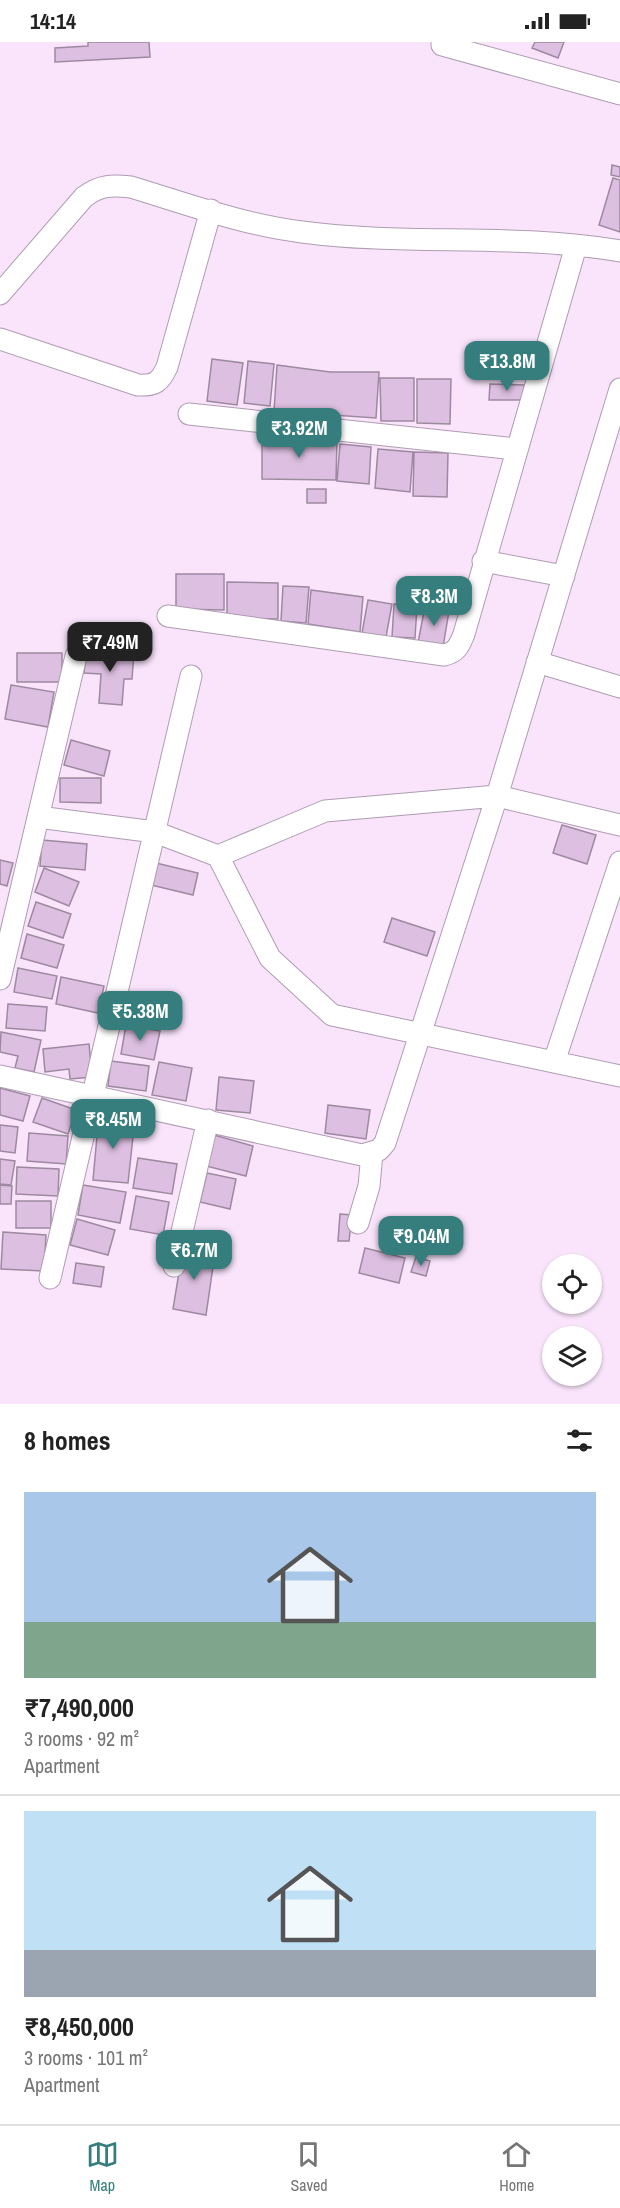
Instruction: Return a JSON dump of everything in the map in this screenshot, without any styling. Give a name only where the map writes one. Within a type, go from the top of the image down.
[{"type":"street","points":[[438,43],[620,94]]},
{"type":"street","points":[[0,294],[84,197],[99,187],[131,187],[270,227],[304,232],[576,246],[620,251]]},
{"type":"street","points":[[0,339],[138,385],[152,386],[161,380],[167,367],[211,210]]},
{"type":"street","points":[[168,616],[444,655],[454,652],[459,647],[576,246]]},
{"type":"street","points":[[0,1076],[362,1155],[379,1150],[385,1143],[497,796],[620,389]]},
{"type":"street","points":[[189,414],[516,449]]},
{"type":"street","points":[[483,561],[564,576]]},
{"type":"street","points":[[0,979],[76,656]]},
{"type":"street","points":[[537,662],[620,687]]},
{"type":"street","points":[[50,1278],[191,676]]},
{"type":"street","points":[[218,856],[325,811],[497,796],[620,825]]},
{"type":"street","points":[[38,817],[155,832],[218,856],[270,958],[332,1015],[620,1076]]},
{"type":"street","points":[[554,1062],[620,862]]},
{"type":"street","points":[[174,1266],[208,1120]]},
{"type":"street","points":[[358,1223],[369,1186],[372,1153]]},
{"type":"building","points":[[88,42],[149,42],[150,57],[55,62],[55,48],[88,46]]},
{"type":"building","points":[[535,42],[564,42],[558,58],[532,48]]},
{"type":"building","points":[[612,165],[620,167],[620,177],[611,175]]},
{"type":"building","points":[[613,178],[620,180],[620,232],[599,225]]},
{"type":"building","points":[[212,359],[243,363],[237,405],[207,401]]},
{"type":"building","points":[[248,361],[274,364],[270,406],[244,403]]},
{"type":"building","points":[[277,365],[330,372],[379,372],[376,418],[274,411]]},
{"type":"building","points":[[380,378],[414,378],[414,421],[381,421]]},
{"type":"building","points":[[417,379],[451,379],[450,424],[417,423]]},
{"type":"building","points":[[490,384],[524,385],[524,400],[489,400]]},
{"type":"building","points":[[262,438],[337,439],[336,480],[262,479]]},
{"type":"building","points":[[340,444],[371,447],[369,484],[337,481]]},
{"type":"building","points":[[378,449],[413,452],[410,492],[375,488]]},
{"type":"building","points":[[414,452],[448,453],[447,497],[413,496]]},
{"type":"building","points":[[307,489],[326,489],[326,503],[307,503]]},
{"type":"building","points":[[176,574],[224,574],[224,610],[176,609]]},
{"type":"building","points":[[227,582],[278,583],[278,619],[227,618]]},
{"type":"building","points":[[283,586],[309,587],[306,623],[281,621]]},
{"type":"building","points":[[311,590],[363,597],[360,632],[308,624]]},
{"type":"building","points":[[368,600],[392,604],[386,637],[362,633]]},
{"type":"building","points":[[394,604],[417,606],[415,638],[392,637]]},
{"type":"building","points":[[425,606],[449,611],[443,647],[418,643]]},
{"type":"building","points":[[86,649],[134,653],[132,679],[124,679],[122,705],[99,703],[101,674],[84,673]]},
{"type":"building","points":[[17,653],[62,653],[62,682],[17,682]]},
{"type":"building","points":[[11,685],[54,692],[48,727],[5,719]]},
{"type":"building","points":[[71,740],[110,751],[104,776],[64,765]]},
{"type":"building","points":[[60,778],[101,778],[101,803],[60,802]]},
{"type":"building","points":[[562,825],[596,835],[587,864],[553,853]]},
{"type":"building","points":[[42,840],[87,844],[85,870],[40,866]]},
{"type":"building","points":[[0,860],[13,863],[7,886],[0,884]]},
{"type":"building","points":[[156,863],[198,873],[193,895],[151,885]]},
{"type":"building","points":[[44,868],[79,882],[69,906],[35,892]]},
{"type":"building","points":[[36,902],[71,914],[63,938],[28,926]]},
{"type":"building","points":[[392,918],[435,932],[427,956],[384,942]]},
{"type":"building","points":[[27,934],[64,945],[57,968],[21,958]]},
{"type":"building","points":[[18,968],[57,976],[52,999],[14,992]]},
{"type":"building","points":[[61,977],[104,986],[98,1013],[56,1004]]},
{"type":"building","points":[[8,1004],[47,1007],[45,1031],[6,1028]]},
{"type":"building","points":[[126,1025],[160,1031],[154,1060],[121,1054]]},
{"type":"building","points":[[1,1032],[41,1040],[34,1072],[15,1068],[18,1056],[0,1052]]},
{"type":"building","points":[[89,1044],[92,1077],[70,1079],[69,1069],[45,1072],[43,1049]]},
{"type":"building","points":[[111,1061],[149,1066],[146,1091],[108,1086]]},
{"type":"building","points":[[159,1062],[192,1068],[186,1101],[152,1095]]},
{"type":"building","points":[[219,1077],[254,1081],[250,1113],[216,1110]]},
{"type":"building","points":[[0,1088],[30,1096],[23,1121],[0,1115]]},
{"type":"building","points":[[42,1098],[76,1110],[68,1134],[33,1122]]},
{"type":"building","points":[[328,1105],[370,1110],[366,1139],[325,1133]]},
{"type":"building","points":[[99,1114],[127,1117],[125,1136],[133,1137],[128,1183],[93,1180]]},
{"type":"building","points":[[0,1125],[18,1127],[15,1153],[0,1151]]},
{"type":"building","points":[[29,1133],[68,1136],[66,1164],[27,1161]]},
{"type":"building","points":[[214,1135],[253,1146],[246,1176],[206,1166]]},
{"type":"building","points":[[138,1158],[177,1164],[172,1194],[133,1188]]},
{"type":"building","points":[[0,1159],[15,1161],[11,1185],[0,1184]]},
{"type":"building","points":[[17,1167],[59,1169],[58,1196],[16,1194]]},
{"type":"building","points":[[207,1173],[236,1179],[230,1209],[200,1202]]},
{"type":"building","points":[[0,1185],[12,1186],[11,1204],[0,1204]]},
{"type":"building","points":[[83,1185],[126,1192],[120,1223],[78,1215]]},
{"type":"building","points":[[136,1196],[169,1202],[163,1235],[130,1229]]},
{"type":"building","points":[[16,1201],[51,1201],[51,1228],[16,1228]]},
{"type":"building","points":[[340,1214],[352,1215],[349,1241],[338,1241]]},
{"type":"building","points":[[77,1219],[115,1230],[108,1255],[70,1245]]},
{"type":"building","points":[[3,1232],[46,1235],[44,1271],[1,1269]]},
{"type":"building","points":[[183,1248],[215,1253],[206,1315],[173,1309]]},
{"type":"building","points":[[365,1248],[405,1258],[399,1283],[359,1273]]},
{"type":"building","points":[[416,1257],[430,1261],[426,1276],[411,1272]]},
{"type":"building","points":[[76,1263],[104,1267],[101,1287],[73,1283]]}]
